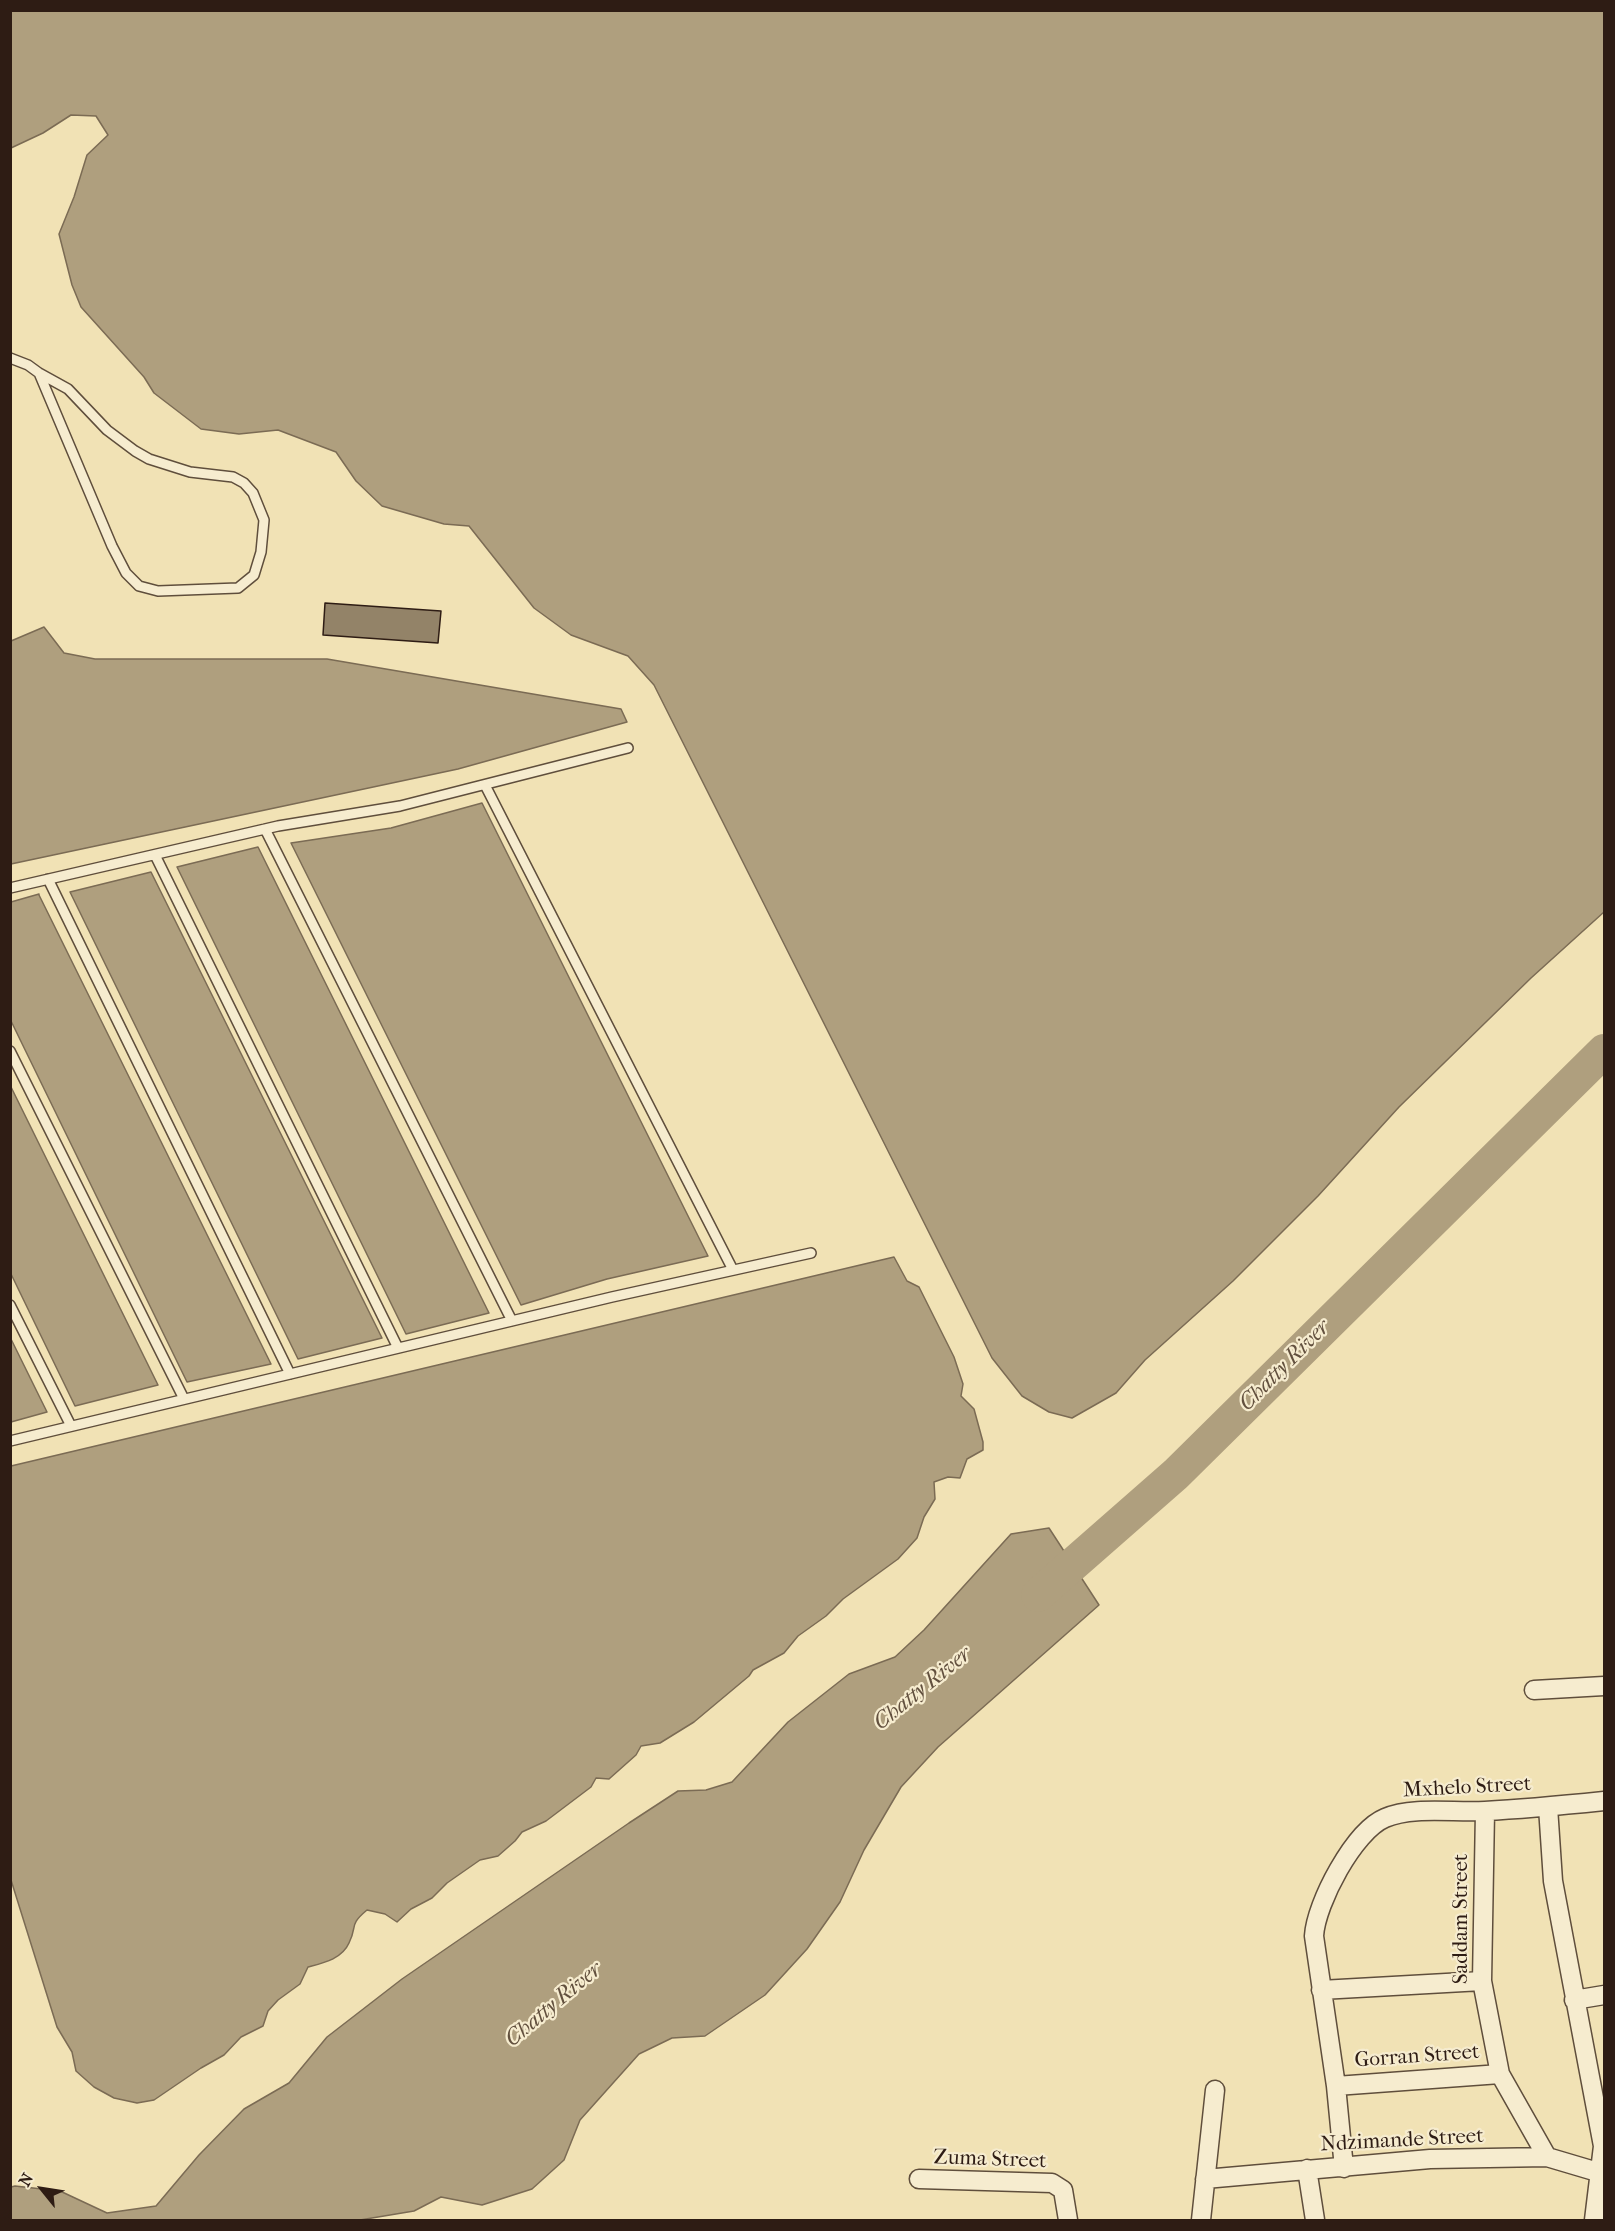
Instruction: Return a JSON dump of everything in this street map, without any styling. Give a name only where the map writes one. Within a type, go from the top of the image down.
[{"type":"street","points":[[1534,1690],[1605,1686]]},
{"type":"street","name":"Mxhelo Street","points":[[1344,2168],[1336,2086],[1314,1936],[1317,1912],[1330,1883],[1376,1822],[1403,1813],[1485,1811],[1605,1800]]},
{"type":"street","points":[[1548,1806],[1553,1881],[1574,2000],[1599,2095],[1603,2146],[1594,2220]]},
{"type":"street","name":"Saddam Street","points":[[1485,1811],[1482,1981],[1500,2074],[1547,2157]]},
{"type":"street","points":[[1321,1990],[1482,1981]]},
{"type":"street","points":[[1574,2000],[1605,1995]]},
{"type":"street","name":"Gorran Street","points":[[1336,2086],[1500,2074]]},
{"type":"street","points":[[1201,2220],[1215,2090]]},
{"type":"street","name":"Ndzimande Street","points":[[1205,2179],[1430,2159],[1547,2157],[1601,2173]]},
{"type":"street","points":[[1306,2169],[1315,2220]]},
{"type":"street","name":"Zuma Street","points":[[919,2179],[1052,2183],[1063,2190],[1068,2220]]},
{"type":"lane","points":[[10,358],[28,365],[68,389],[107,430],[135,451],[174,468],[233,477],[244,483],[253,493],[264,520],[260,561],[254,575],[238,588],[158,591],[139,586],[126,573],[112,546],[39,373]]},
{"type":"lane","points":[[10,888],[266,829],[400,806],[628,748]]},
{"type":"lane","points":[[485,785],[733,1270]]},
{"type":"lane","points":[[266,829],[512,1321]]},
{"type":"lane","points":[[155,855],[398,1348]]},
{"type":"lane","points":[[48,879],[290,1374]]},
{"type":"lane","points":[[10,1051],[184,1399]]},
{"type":"lane","points":[[10,1441],[811,1252]]},
{"type":"lane","points":[[10,1305],[71,1426]]},
{"type":"water","points":[[11,10],[1604,11],[1604,912],[1531,978],[1399,1107],[1318,1196],[1233,1281],[1145,1360],[1116,1393],[1072,1418],[1049,1412],[1022,1396],[992,1358],[654,685],[628,656],[571,635],[534,608],[469,526],[444,524],[382,506],[356,481],[336,452],[278,430],[239,434],[201,429],[154,393],[144,377],[81,307],[72,285],[59,234],[87,155],[108,135],[96,116],[71,115],[43,133],[11,148]]},
{"type":"water","points":[[44,627],[64,653],[95,659],[327,659],[621,709],[627,722],[458,769],[11,864],[11,641]]},
{"type":"water","points":[[482,803],[708,1256],[607,1279],[521,1305],[291,843],[391,828]]},
{"type":"water","points":[[258,847],[489,1313],[406,1334],[177,867]]},
{"type":"water","points":[[151,872],[382,1338],[298,1359],[70,892]]},
{"type":"water","points":[[39,894],[271,1364],[187,1382],[11,1021],[11,902]]},
{"type":"water","points":[[10,1087],[158,1385],[75,1406],[11,1274]]},
{"type":"water","points":[[894,1257],[907,1281],[919,1287],[954,1357],[963,1384],[961,1396],[974,1409],[983,1442],[983,1450],[967,1459],[960,1478],[948,1477],[934,1482],[935,1499],[924,1517],[917,1538],[898,1559],[843,1599],[826,1616],[798,1636],[784,1653],[753,1670],[749,1676],[694,1722],[660,1743],[641,1746],[636,1755],[609,1779],[596,1778],[591,1787],[546,1821],[522,1832],[498,1856],[480,1860],[447,1883],[432,1898],[411,1909],[397,1922],[385,1914],[367,1910],[355,1923],[352,1937],[342,1953],[331,1960],[308,1967],[300,1984],[278,2000],[268,2011],[263,2026],[241,2037],[224,2055],[154,2100],[137,2103],[114,2098],[94,2087],[76,2071],[72,2052],[57,2027],[11,1880],[11,1466]]},
{"type":"water","points":[[10,1337],[47,1412],[11,1422],[10,1422]]},
{"type":"water","points":[[1049,1528],[1099,1605],[938,1747],[901,1787],[864,1850],[840,1902],[807,1949],[765,1995],[705,2036],[672,2038],[639,2054],[580,2120],[564,2160],[532,2189],[482,2205],[441,2197],[414,2211],[360,2220],[11,2220],[11,2187],[15,2186],[60,2191],[107,2213],[156,2206],[199,2155],[244,2109],[289,2083],[327,2037],[402,1979],[678,1791],[706,1790],[732,1782],[788,1722],[849,1674],[895,1657],[924,1630],[1011,1534]]},
{"type":"building","points":[[325,603],[441,611],[438,643],[323,635]]},
{"type":"waterway","name":"Chatty River","points":[[1038,1595],[1176,1474],[1604,1051]]}]
